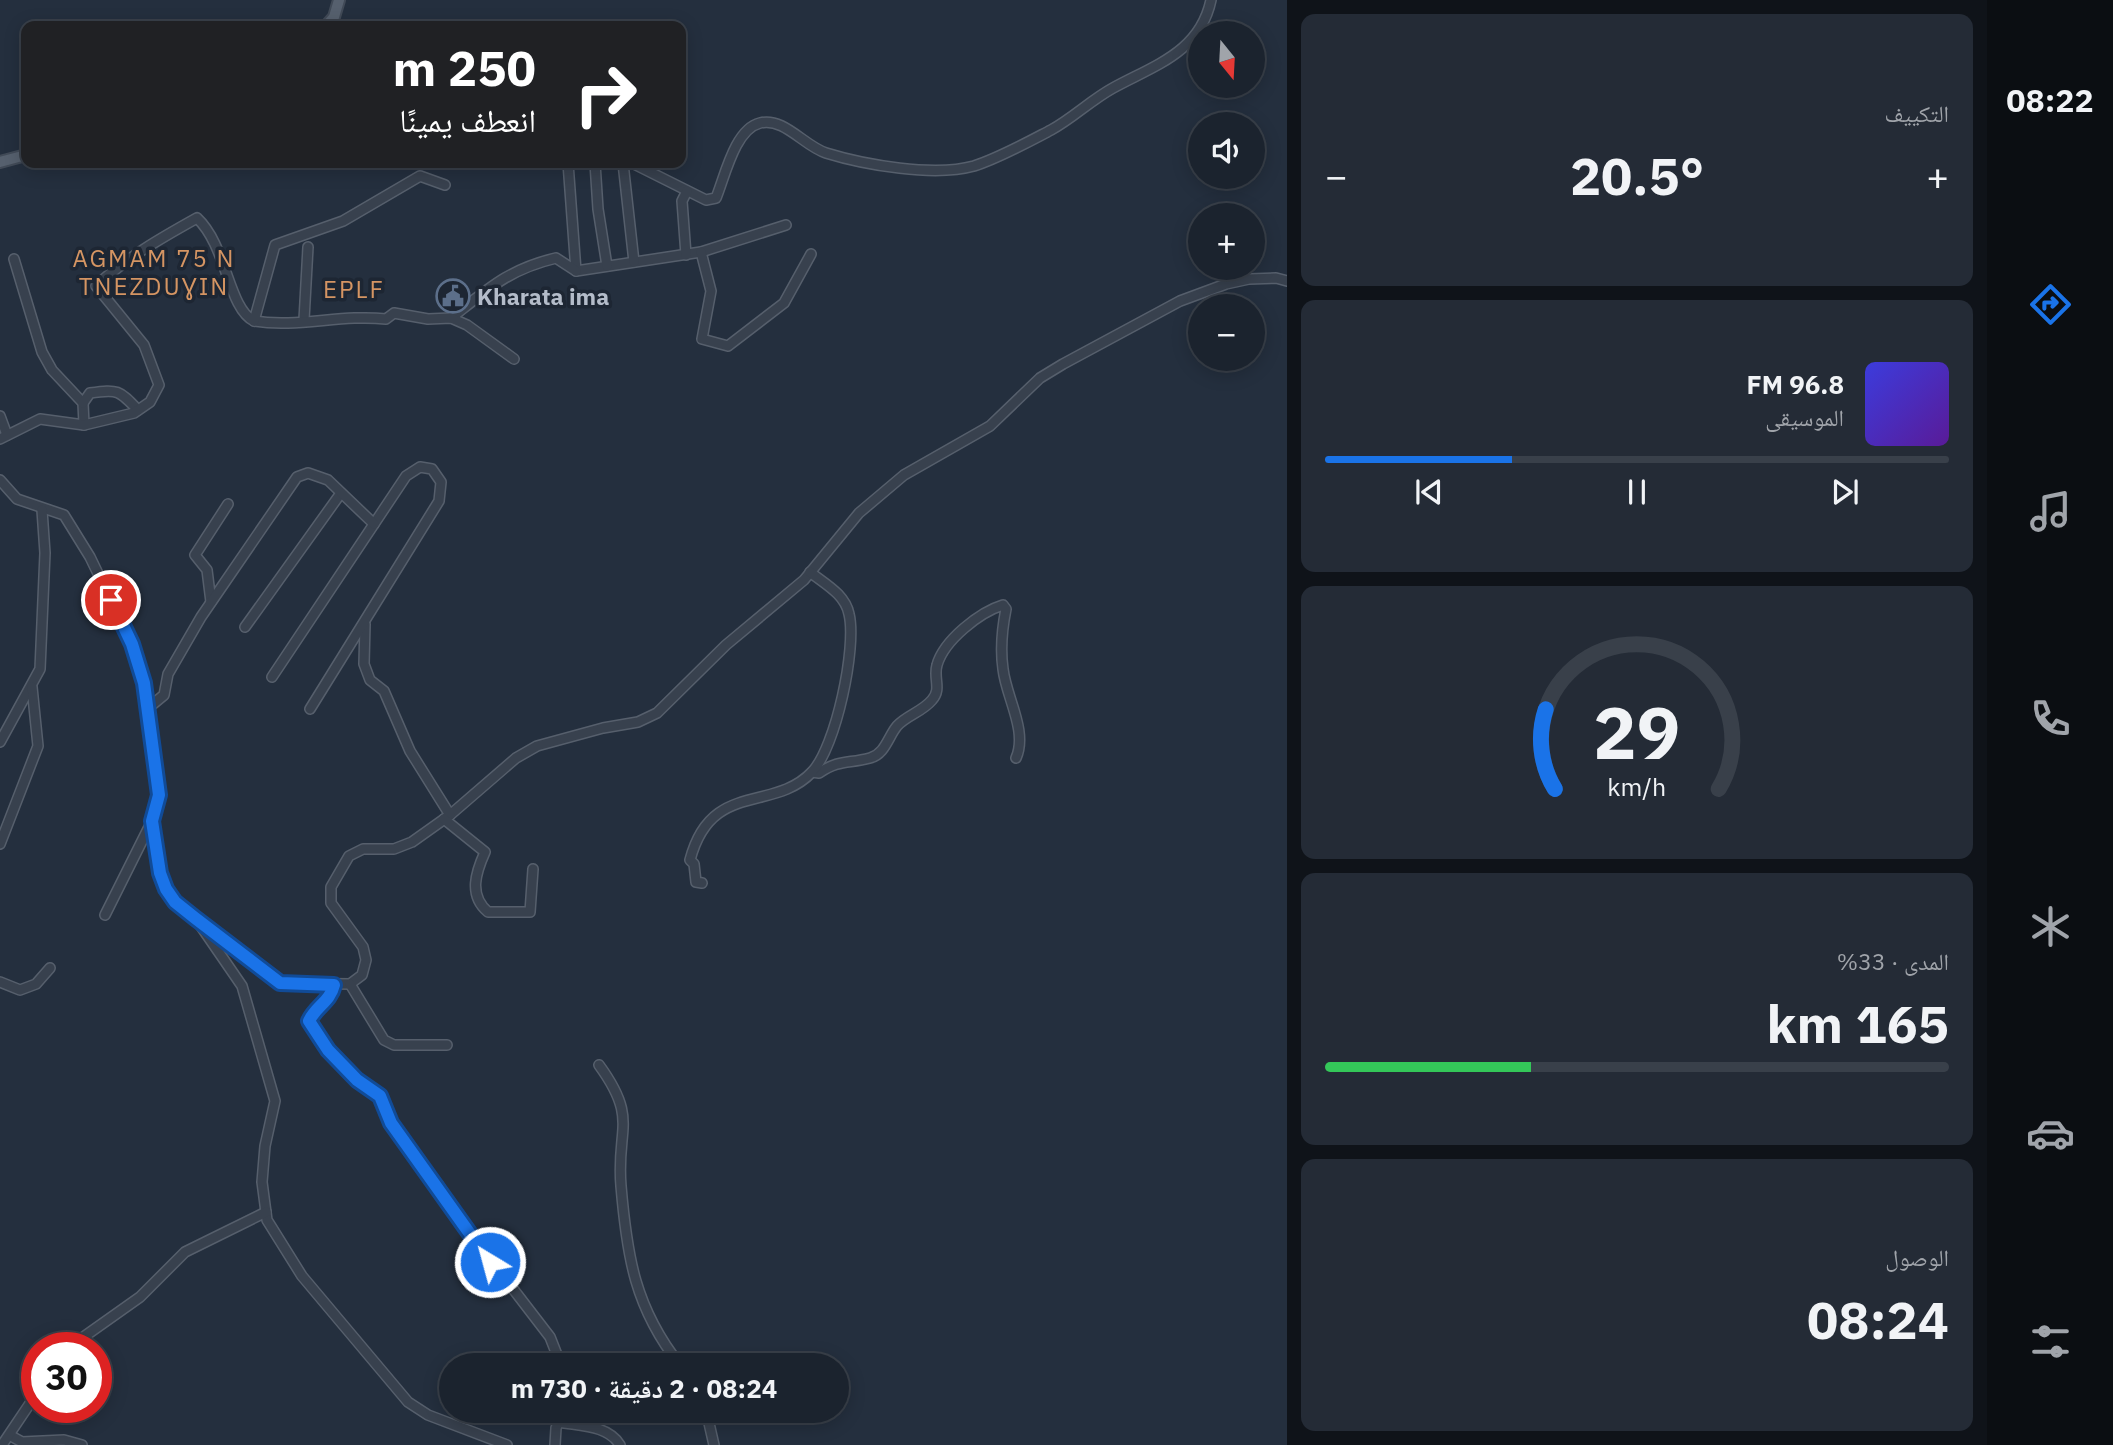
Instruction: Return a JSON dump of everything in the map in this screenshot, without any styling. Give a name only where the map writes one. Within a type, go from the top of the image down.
[{"type":"main road","points":[[330,21],[339,0]]},
{"type":"main road","points":[[0,162],[21,156]]},
{"type":"street","points":[[642,168],[706,200],[716,198],[741,137],[749,126],[763,122],[774,122],[822,152],[866,162],[941,170],[974,166],[1051,130],[1105,92],[1165,62],[1198,36],[1211,0]]},
{"type":"street","points":[[568,168],[576,271]]},
{"type":"street","points":[[595,168],[597,209],[607,266]]},
{"type":"street","points":[[624,168],[634,262]]},
{"type":"street","points":[[254,321],[275,245],[342,221],[420,176],[445,185]]},
{"type":"street","points":[[686,254],[682,201],[687,191]]},
{"type":"street","points":[[0,416],[3,437],[40,419],[84,425],[138,410],[150,402],[159,385],[144,345],[96,286],[115,268],[158,239],[197,218],[210,230],[221,254],[237,306],[244,316],[254,321],[271,324],[356,316],[386,319],[394,313],[429,319],[452,318],[467,325],[514,359]]},
{"type":"street","points":[[452,318],[503,278],[525,265],[556,258],[576,271],[701,252],[786,225]]},
{"type":"street","points":[[304,320],[308,247]]},
{"type":"street","points":[[701,252],[711,291],[702,339],[728,346],[784,303],[811,254]]},
{"type":"street","points":[[14,259],[42,352],[52,370],[83,403]]},
{"type":"street","points":[[152,821],[160,873],[175,902],[280,983],[350,984],[362,975],[366,960],[363,947],[331,903],[331,887],[349,856],[363,849],[394,849],[412,842],[447,817],[516,758],[537,746],[603,728],[638,722],[657,713],[726,645],[810,572],[859,513],[904,475],[990,426],[1040,378],[1180,301],[1226,284],[1249,279],[1276,278],[1287,282]]},
{"type":"street","points":[[84,425],[83,403],[90,393],[114,390],[122,393],[138,410]]},
{"type":"street","points":[[272,677],[406,476],[420,467],[432,469],[441,482],[439,501],[310,709]]},
{"type":"street","points":[[146,709],[164,695],[168,674],[211,602],[298,477],[308,473],[317,474],[374,524]]},
{"type":"street","points":[[0,480],[18,499],[64,516],[90,557],[132,644],[144,683],[159,795],[152,821],[104,915]]},
{"type":"street","points":[[245,626],[341,493]]},
{"type":"street","points":[[211,602],[207,570],[195,555],[228,504]]},
{"type":"street","points":[[0,742],[40,669],[45,553],[42,510]]},
{"type":"street","points":[[702,883],[696,882],[694,864],[690,860],[695,843],[711,819],[752,797],[798,783],[812,772],[824,755],[847,675],[850,615],[842,597],[810,572]]},
{"type":"street","points":[[812,772],[819,773],[833,764],[848,760],[871,758],[881,751],[898,725],[934,698],[938,687],[937,663],[945,651],[989,609],[1003,605],[1006,609],[1000,644],[1003,668],[1008,698],[1021,734],[1016,758]]},
{"type":"street","points":[[366,622],[364,664],[370,680],[384,691],[410,751],[447,817],[485,852],[474,883],[482,907],[488,912],[530,912],[533,869]]},
{"type":"street","points":[[0,844],[38,746],[32,685]]},
{"type":"street","points":[[195,918],[242,986],[275,1101],[262,1182],[267,1220],[285,1253],[408,1402],[428,1415],[507,1445]]},
{"type":"street","points":[[0,982],[20,990],[36,984],[50,968]]},
{"type":"street","points":[[350,984],[384,1040],[394,1045],[447,1045]]},
{"type":"street","points":[[329,985],[334,985],[332,996],[313,1013],[309,1021],[314,1032],[357,1080],[380,1096],[391,1123],[506,1282],[550,1337],[556,1353]]},
{"type":"street","points":[[599,1065],[618,1094],[625,1117],[621,1186],[633,1280],[652,1325],[672,1353]]},
{"type":"street","points":[[91,1332],[140,1297],[185,1252],[266,1212]]},
{"type":"street","points":[[2,1445],[21,1419]]},
{"type":"street","points":[[555,1445],[553,1441],[559,1423]]},
{"type":"street","points":[[565,1423],[600,1429],[611,1434],[620,1445]]},
{"type":"street","points":[[709,1423],[714,1445]]},
{"type":"street","points":[[11,1436],[22,1442],[64,1440],[82,1445]]},
{"type":"place","name":"Kharata ima","points":[[453,296]]},
{"type":"district","name":"AGMAM 75 N TNEZDUƔIN","points":[[154,272]]},
{"type":"district","name":"EPLF","points":[[354,289]]},
{"type":"route","points":[[111,600],[132,644],[144,683],[158,777],[159,795],[152,821],[160,873],[166,889],[175,902],[280,983],[334,985],[332,996],[313,1013],[309,1021],[314,1032],[357,1080],[374,1089],[380,1096],[391,1123],[439,1186],[490,1262]]}]
